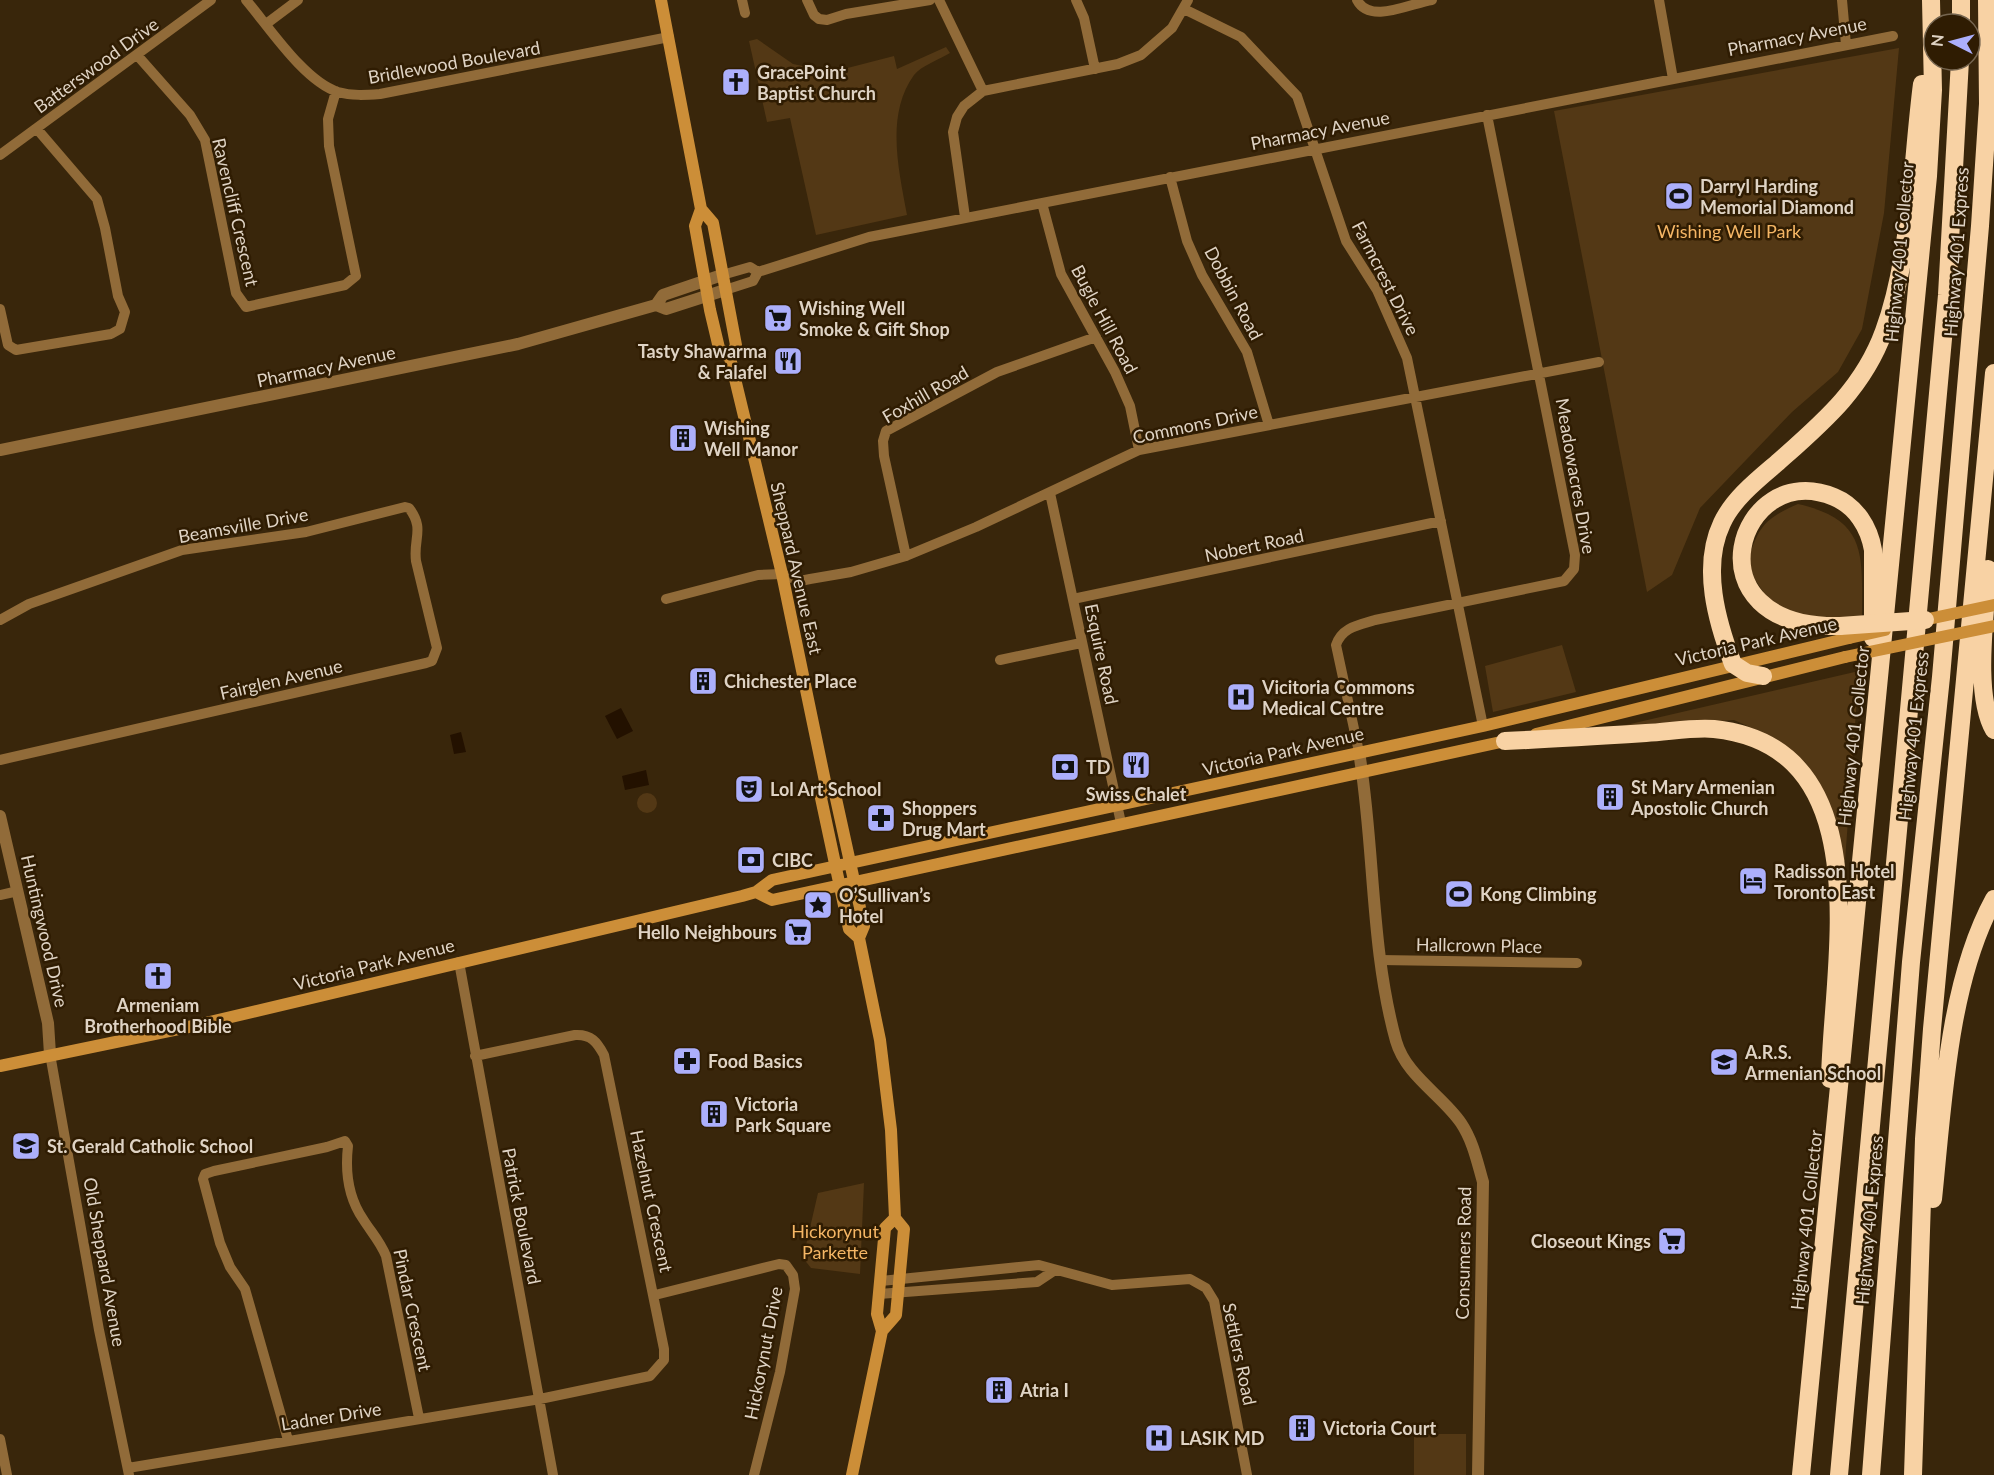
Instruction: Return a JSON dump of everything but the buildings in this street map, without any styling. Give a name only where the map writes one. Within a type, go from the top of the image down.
[{"type":"highway","name":"Highway 401 Express","points":[[1871,1475],[1911,962],[1941,677],[1980,226],[1988,104],[1988,0]]},
{"type":"highway","points":[[1763,676],[1747,673],[1733,664],[1720,627],[1712,587],[1713,558],[1722,523],[1747,489],[1844,401],[1866,369],[1885,330],[1902,260],[1931,2]]},
{"type":"highway","name":"Highway 401 Collector","points":[[1801,1475],[1928,176],[1933,90],[1931,2]]},
{"type":"highway","name":"Highway 401 Express","points":[[1839,1470],[1947,295],[1959,72]]},
{"type":"highway","points":[[1913,1475],[1924,1139],[1938,960],[1994,373]]},
{"type":"highway","points":[[1994,413],[1983,688],[1986,712],[1994,730]]},
{"type":"highway","points":[[1869,780],[1874,598],[1870,538],[1861,518],[1836,498],[1803,491],[1780,497],[1758,512],[1745,534],[1741,553],[1747,584],[1761,604],[1780,618],[1844,632],[1925,620]]},
{"type":"highway","points":[[1505,741],[1719,730],[1759,739],[1779,750],[1809,781],[1827,823],[1839,894],[1830,1056],[1827,1219]]},
{"type":"highway","points":[[1918,1314],[1958,1010],[1966,966],[1978,928],[1994,899]]},
{"type":"highway","points":[[1796,1475],[1811,1370]]},
{"type":"main road","name":"Sheppard Avenue East","points":[[661,0],[701,209],[695,226],[708,296],[719,348],[730,358],[782,574],[826,786],[821,798],[849,928],[859,938],[880,1040],[891,1130],[895,1218],[904,1229],[896,1316],[882,1331]]},
{"type":"main road","name":"Sheppard Avenue East","points":[[701,209],[713,223],[736,345],[730,358]]},
{"type":"main road","points":[[1925,620],[1994,604]]},
{"type":"main road","name":"Victoria Park Avenue","points":[[756,892],[772,900],[856,882],[1121,823],[1363,773],[1505,741],[1763,676],[1994,626]]},
{"type":"main road","name":"Victoria Park Avenue","points":[[0,1066],[193,1026],[756,892],[772,880],[1483,726],[1733,664],[1844,632]]},
{"type":"main road","name":"Sheppard Avenue East","points":[[826,786],[836,794],[856,882],[864,926],[859,938]]},
{"type":"main road","name":"Sheppard Avenue East","points":[[852,1475],[882,1331],[877,1314],[885,1228],[895,1218]]},
{"type":"street","name":"Batterswood Drive","points":[[0,155],[211,0]]},
{"type":"street","name":"Bridlewood Boulevard","points":[[246,0],[307,71],[336,91],[350,94],[380,94],[669,37]]},
{"type":"street","points":[[266,24],[298,0]]},
{"type":"street","points":[[742,0],[745,13]]},
{"type":"street","points":[[807,0],[814,15],[819,19],[827,20],[846,14],[930,0]]},
{"type":"street","points":[[939,0],[983,91]]},
{"type":"street","points":[[1076,0],[1084,18],[1095,69]]},
{"type":"street","points":[[1357,0],[1361,7],[1372,12],[1388,11],[1432,0]]},
{"type":"street","points":[[1659,0],[1673,79]]},
{"type":"street","points":[[1842,0],[1846,45]]},
{"type":"street","points":[[966,217],[953,132],[957,117],[964,106],[983,91],[1118,64],[1141,55],[1172,28],[1186,4]]},
{"type":"street","name":"Farmcrest Drive","points":[[1186,4],[1233,32],[1256,50],[1297,96],[1346,241],[1377,290],[1395,325],[1407,358],[1416,398],[1483,726]]},
{"type":"street","name":"Pharmacy Avenue","points":[[0,450],[518,344],[656,305],[666,309],[753,281],[758,272],[869,237],[1893,36]]},
{"type":"street","name":"Ravencliff Crescent","points":[[137,55],[190,115],[205,140],[236,293],[246,307],[345,285],[356,276],[329,146],[328,119],[336,91]]},
{"type":"street","name":"Meadowacres Drive","points":[[1363,773],[1336,645],[1339,637],[1350,628],[1375,620],[1564,582],[1574,568],[1575,555],[1487,116]]},
{"type":"street","points":[[0,309],[8,345],[16,350],[111,334],[120,329],[123,323],[125,312],[118,296],[97,199],[37,129]]},
{"type":"street","name":"Dobbin Road","points":[[1170,177],[1187,241],[1202,275],[1247,352],[1269,425]]},
{"type":"street","name":"Bugle Hill Road","points":[[1042,203],[1061,274],[1096,337],[1130,406],[1139,450]]},
{"type":"street","name":"Pharmacy Avenue","points":[[656,305],[663,295],[722,275],[750,267],[758,272]]},
{"type":"street","name":"Foxhill Road","points":[[906,556],[884,456],[883,441],[886,431],[997,372],[1096,337]]},
{"type":"street","name":"Commons Drive","points":[[782,574],[800,580],[810,579],[851,572],[906,556],[1050,493],[1139,450],[1599,362]]},
{"type":"street","name":"Esquire Road","points":[[1050,493],[1121,823]]},
{"type":"street","name":"Beamsville Drive","points":[[0,620],[29,604],[182,550],[306,532],[405,507],[409,508],[416,517],[419,526]]},
{"type":"street","name":"Nobert Road","points":[[1073,599],[1441,521]]},
{"type":"street","name":"Fairglen Avenue","points":[[0,760],[432,661],[437,648],[415,550],[419,526]]},
{"type":"street","points":[[666,599],[758,575],[782,574]]},
{"type":"street","points":[[1000,660],[1081,644]]},
{"type":"street","name":"Consumers Road","points":[[1363,773],[1380,960],[1397,1044],[1416,1075],[1460,1121],[1473,1142],[1483,1182],[1478,1475]]},
{"type":"street","name":"Huntingwood Drive","points":[[0,816],[48,1023],[50,1054]]},
{"type":"street","points":[[0,895],[18,891]]},
{"type":"street","name":"Hallcrown Place","points":[[1380,960],[1577,963]]},
{"type":"street","name":"Patrick Boulevard","points":[[459,962],[553,1475]]},
{"type":"street","name":"Hazelnut Crescent","points":[[475,1056],[575,1035],[585,1035],[598,1043],[604,1055],[655,1295],[664,1349],[664,1360],[656,1372],[639,1379],[540,1399]]},
{"type":"street","name":"Old Sheppard Avenue","points":[[50,1054],[99,1330],[128,1472]]},
{"type":"street","name":"Pindar Crescent","points":[[288,1440],[248,1298],[220,1243],[203,1179],[205,1174],[214,1171],[345,1141],[348,1146],[346,1169],[352,1201],[381,1243],[386,1256],[419,1418]]},
{"type":"street","name":"Hickorynut Drive","points":[[655,1295],[779,1264],[786,1265],[790,1271],[795,1289],[780,1372],[754,1475]]},
{"type":"street","name":"Settlers Road","points":[[880,1287],[901,1278],[1039,1265],[1112,1285],[1190,1279],[1206,1288],[1214,1301],[1248,1475]]},
{"type":"street","points":[[880,1287],[900,1292],[1037,1282],[1055,1270]]},
{"type":"street","name":"Ladner Drive","points":[[128,1472],[288,1440],[540,1399]]},
{"type":"street","points":[[0,1439],[7,1475]]},
{"type":"green space","points":[[757,39],[793,64],[832,72],[894,56],[897,69],[946,47],[950,53],[914,75],[905,91],[900,108],[897,125],[898,162],[907,215],[816,235],[790,118],[767,122],[749,41]]},
{"type":"green space","name":"Wishing Well Park","points":[[1899,48],[1884,213],[1862,329],[1838,372],[1792,412],[1700,508],[1672,575],[1647,592],[1554,111]]},
{"type":"green space","points":[[1798,504],[1821,511],[1838,520],[1849,530],[1860,558],[1862,616],[1811,622],[1776,611],[1746,566],[1758,534],[1768,521]]},
{"type":"green space","points":[[1562,645],[1576,692],[1493,712],[1485,666]]},
{"type":"green space","points":[[1859,671],[1845,861],[1839,864],[1828,805],[1805,762],[1763,733],[1734,720],[1613,728]]},
{"type":"green space","points":[[647,793],[654,796],[657,803],[654,810],[647,813],[640,810],[637,803],[640,796]]},
{"type":"green space","name":"Hickorynut Parkette","points":[[864,1183],[860,1274],[811,1268],[803,1258],[818,1193]]},
{"type":"green space","points":[[1414,1434],[1466,1434],[1466,1475],[1414,1475]]},
{"type":"shaded area","points":[[621,708],[633,731],[617,739],[605,716]]},
{"type":"shaded area","points":[[461,732],[466,752],[454,754],[450,735]]},
{"type":"shaded area","points":[[646,770],[649,785],[625,790],[622,776]]},
{"type":"place","name":"GracePoint Baptist Church","points":[[736,82]]},
{"type":"place","name":"Darryl Harding Memorial Diamond","points":[[1679,196]]},
{"type":"place","name":"Wishing Well Smoke & Gift Shop","points":[[778,318]]},
{"type":"place","name":"Tasty Shawarma & Falafel","points":[[788,361]]},
{"type":"place","name":"Wishing Well Manor","points":[[683,438]]},
{"type":"place","name":"Chichester Place","points":[[703,681]]},
{"type":"place","name":"Vicitoria Commons Medical Centre","points":[[1241,697]]},
{"type":"place","name":"Swiss Chalet","points":[[1136,765]]},
{"type":"place","name":"TD","points":[[1065,767]]},
{"type":"place","name":"Lol Art School","points":[[749,789]]},
{"type":"place","name":"St Mary Armenian Apostolic Church","points":[[1610,797]]},
{"type":"place","name":"Shoppers Drug Mart","points":[[881,818]]},
{"type":"place","name":"CIBC","points":[[751,860]]},
{"type":"place","name":"Radisson Hotel Toronto East","points":[[1753,881]]},
{"type":"place","name":"Kong Climbing","points":[[1459,894]]},
{"type":"place","name":"O’Sullivan’s Hotel","points":[[818,905]]},
{"type":"place","name":"Hello Neighbours","points":[[798,932]]},
{"type":"place","name":"Armeniam Brotherhood Bible","points":[[158,976]]},
{"type":"place","name":"Food Basics","points":[[687,1061]]},
{"type":"place","name":"A.R.S. Armenian School","points":[[1724,1062]]},
{"type":"place","name":"Victoria Park Square","points":[[714,1114]]},
{"type":"place","name":"St. Gerald Catholic School","points":[[26,1146]]},
{"type":"place","name":"Closeout Kings","points":[[1672,1241]]},
{"type":"place","name":"Atria I","points":[[999,1390]]},
{"type":"place","name":"Victoria Court","points":[[1302,1428]]},
{"type":"place","name":"LASIK MD","points":[[1159,1438]]}]
